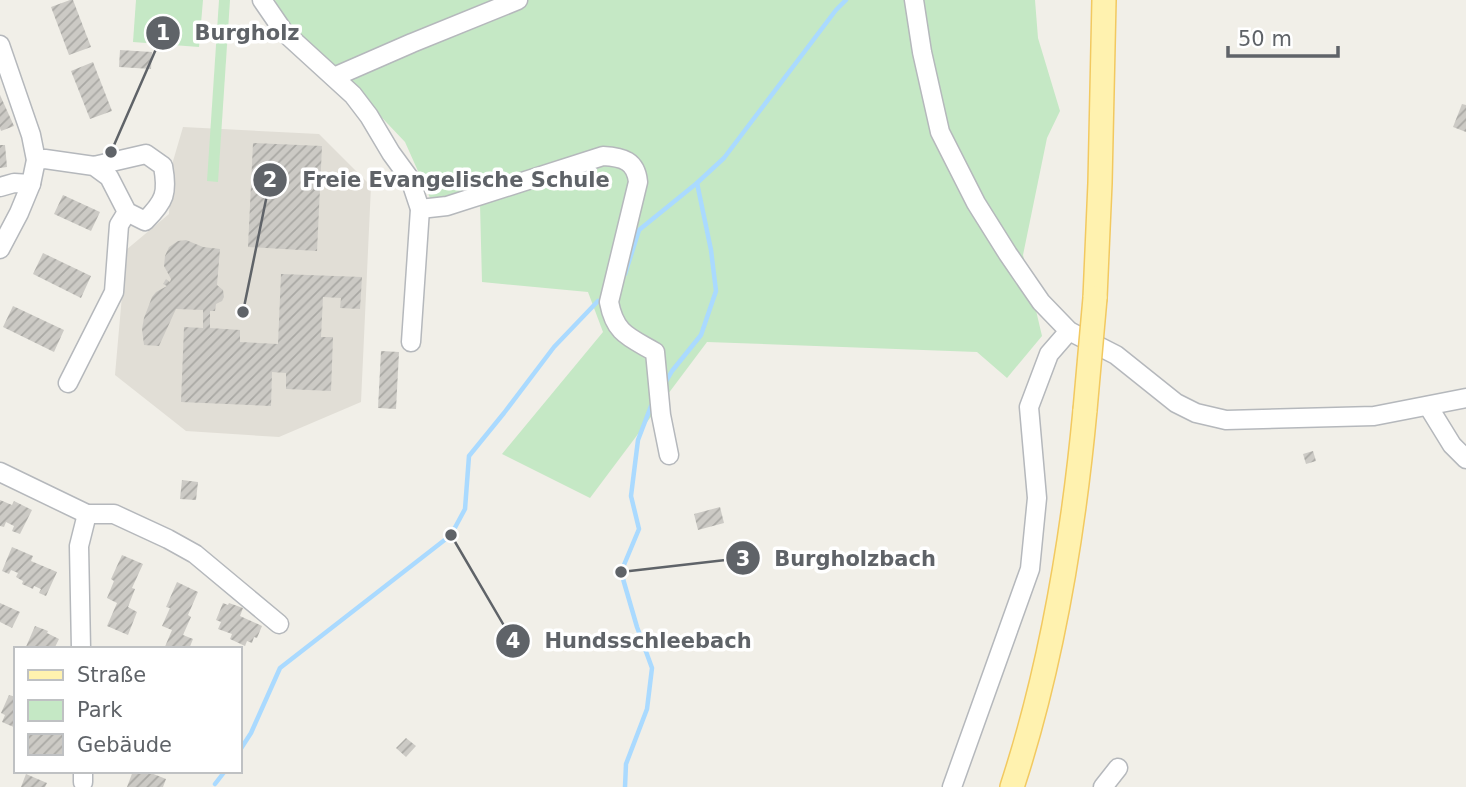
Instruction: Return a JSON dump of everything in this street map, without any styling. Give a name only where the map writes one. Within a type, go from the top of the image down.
[{"type":"main road","points":[[1012,787],[1033,722],[1058,611],[1072,522],[1095,298],[1104,0]]},
{"type":"street","points":[[262,0],[284,32],[353,95],[410,179],[420,209],[411,342]]},
{"type":"street","points":[[334,78],[518,0]]},
{"type":"street","points":[[914,0],[922,52],[940,132],[976,202],[1008,254],[1041,302],[1069,331],[1116,355],[1176,403],[1196,413],[1226,421],[1374,416],[1466,398]]},
{"type":"street","points":[[0,45],[31,135],[36,160],[31,184],[0,249]]},
{"type":"street","points":[[36,160],[94,166],[146,153],[163,166],[166,184],[160,206],[145,221],[127,212],[109,177],[94,166]]},
{"type":"street","points":[[420,209],[447,206],[603,156],[615,156],[632,165],[638,182],[609,302],[612,318],[622,332],[655,352],[661,415],[669,455]]},
{"type":"street","points":[[0,187],[15,183],[31,184]]},
{"type":"street","points":[[68,383],[114,292],[119,225],[127,212]]},
{"type":"street","points":[[952,787],[1030,569],[1037,498],[1030,407],[1049,354],[1069,331]]},
{"type":"street","points":[[1428,406],[1452,445],[1466,459]]},
{"type":"street","points":[[0,472],[87,514],[114,514],[195,554],[279,624]]},
{"type":"street","points":[[81,647],[79,546],[87,514]]},
{"type":"street","points":[[1103,787],[1118,768]]},
{"type":"shaded area","points":[[183,127],[319,134],[371,186],[361,402],[279,437],[186,431],[115,375],[126,250],[169,214],[171,168]]},
{"type":"green space","points":[[136,0],[203,0],[199,47],[133,42]]},
{"type":"green space","points":[[219,0],[230,0],[218,182],[207,181]]},
{"type":"green space","points":[[275,0],[1035,0],[1038,38],[1060,111],[1047,138],[1023,255],[1042,336],[1007,378],[977,352],[707,342],[590,498],[502,454],[603,332],[588,292],[482,282],[480,204],[430,198],[405,142],[350,84],[282,19]]},
{"type":"building","points":[[73,0],[91,47],[69,55],[51,7]]},
{"type":"building","points":[[120,50],[152,52],[151,69],[119,67]]},
{"type":"building","points":[[93,62],[112,111],[90,119],[71,71]]},
{"type":"building","points":[[0,95],[14,126],[1,131],[0,128]]},
{"type":"building","points":[[1462,104],[1466,105],[1466,132],[1453,127]]},
{"type":"building","points":[[253,143],[322,146],[317,251],[248,247]]},
{"type":"building","points":[[0,145],[5,145],[7,167],[0,168]]},
{"type":"building","points":[[63,195],[100,212],[91,231],[54,214]]},
{"type":"building","points":[[186,240],[203,247],[220,249],[217,285],[223,290],[224,297],[216,304],[215,311],[210,311],[210,328],[240,330],[240,342],[278,344],[281,274],[362,277],[360,309],[340,308],[341,298],[323,297],[321,337],[333,337],[331,391],[286,389],[286,373],[272,372],[271,406],[181,402],[184,327],[203,328],[203,310],[176,309],[159,346],[144,345],[142,329],[152,297],[167,286],[163,284],[166,279],[170,282],[171,279],[164,266],[169,247],[178,241]]},
{"type":"building","points":[[43,253],[91,276],[81,298],[33,274]]},
{"type":"building","points":[[13,306],[64,330],[54,352],[3,327]]},
{"type":"building","points":[[381,351],[399,352],[396,409],[378,408]]},
{"type":"building","points":[[1313,451],[1316,461],[1306,464],[1303,454]]},
{"type":"building","points":[[182,480],[198,482],[196,500],[180,499]]},
{"type":"building","points":[[0,500],[12,505],[14,501],[32,510],[20,534],[12,531],[14,526],[6,522],[4,527],[0,526]]},
{"type":"building","points":[[720,507],[724,523],[698,530],[694,514]]},
{"type":"building","points":[[12,547],[33,556],[31,561],[57,572],[46,596],[39,593],[41,589],[22,584],[23,581],[16,577],[18,573],[11,570],[9,574],[2,571]]},
{"type":"building","points":[[122,555],[143,564],[132,588],[135,589],[128,607],[137,612],[128,635],[107,626],[117,603],[107,598],[114,581],[111,579]]},
{"type":"building","points":[[177,582],[198,592],[183,635],[193,639],[190,647],[165,647],[172,630],[162,626],[170,608],[166,607]]},
{"type":"building","points":[[0,603],[20,612],[12,628],[0,622]]},
{"type":"building","points":[[223,603],[243,608],[240,616],[262,626],[252,643],[247,641],[245,646],[230,639],[232,634],[218,629],[221,622],[216,620]]},
{"type":"building","points":[[35,626],[59,639],[55,647],[26,647]]},
{"type":"building","points":[[9,695],[14,696],[14,727],[2,722],[5,715],[1,713]]},
{"type":"building","points":[[406,738],[416,746],[406,757],[396,748]]},
{"type":"building","points":[[132,773],[151,773],[166,779],[163,787],[127,787]]},
{"type":"building","points":[[26,774],[47,783],[45,787],[21,787]]},
{"type":"waterway","points":[[625,274],[639,230],[724,158],[846,0]]},
{"type":"waterway","points":[[664,385],[701,335],[716,291],[711,250],[697,183]]},
{"type":"waterway","points":[[242,747],[280,668],[451,535],[465,509],[469,456],[554,347],[598,301]]},
{"type":"waterway","points":[[625,787],[626,764],[647,709],[652,668],[621,572],[639,529],[631,496],[638,440],[651,406]]},
{"type":"waterway","points":[[215,784],[223,773]]},
{"type":"place","name":"Burgholz","points":[[111,152]]},
{"type":"place","name":"Freie Evangelische Schule","points":[[243,312]]},
{"type":"place","name":"Hundsschleebach","points":[[451,535]]},
{"type":"place","name":"Burgholzbach","points":[[621,572]]}]
